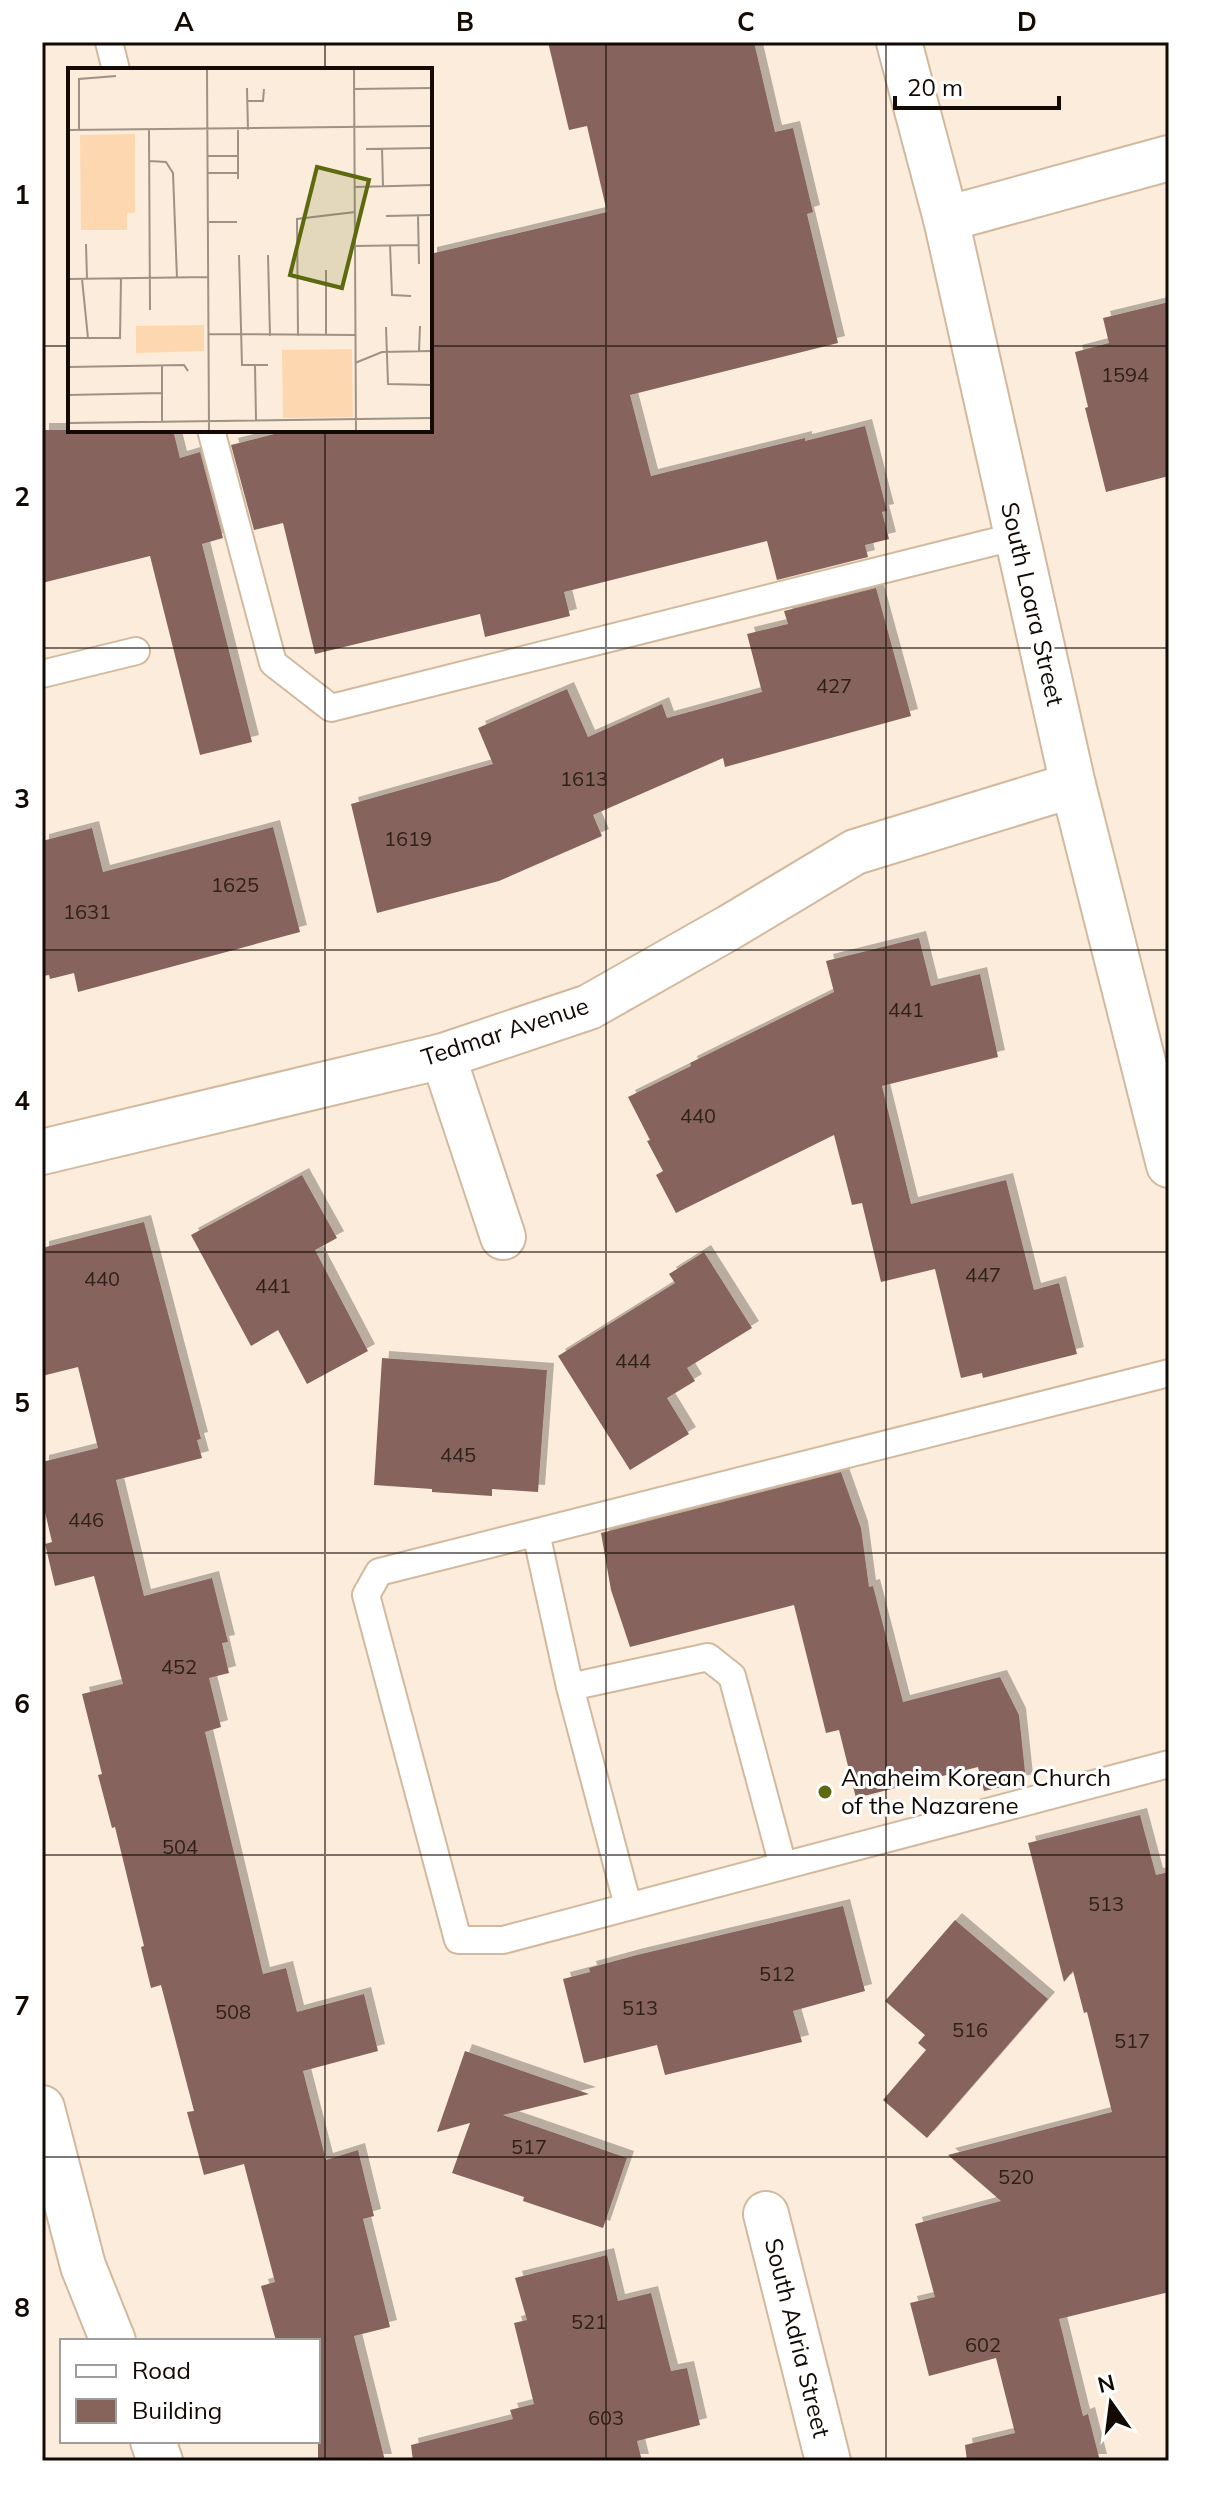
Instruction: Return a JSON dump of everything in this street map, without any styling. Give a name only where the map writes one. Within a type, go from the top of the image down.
[{"type":"street","name":"South Loara Street","points":[[899,42],[946,219],[1073,785],[1169,1165]]},
{"type":"street","points":[[946,219],[1169,158]]},
{"type":"street","name":"Tedmar Avenue","points":[[42,1152],[443,1056],[589,1007],[855,852],[1073,785]]},
{"type":"street","points":[[443,1056],[503,1237]]},
{"type":"street","points":[[42,2108],[83,2266],[112,2339]]},
{"type":"street","name":"South Adria Street","points":[[766,2214],[828,2461]]},
{"type":"lane","points":[[109,42],[116,68]]},
{"type":"lane","points":[[212,432],[273,663],[331,708],[1017,536]]},
{"type":"lane","points":[[42,674],[136,651]]},
{"type":"lane","points":[[1169,1373],[379,1572],[366,1595],[458,1940],[503,1940],[1169,1764]]},
{"type":"lane","points":[[536,1533],[570,1687],[628,1906]]},
{"type":"lane","points":[[570,1687],[708,1657],[732,1676],[783,1866]]},
{"type":"building","points":[[548,42],[754,42],[775,132],[793,128],[813,212],[807,214],[838,343],[630,395],[651,476],[865,426],[887,511],[882,512],[889,539],[865,545],[868,557],[777,580],[767,541],[564,592],[570,616],[485,637],[480,614],[315,654],[283,523],[254,530],[231,445],[282,432],[432,432],[432,254],[607,212],[587,126],[569,130]]},
{"type":"building","points":[[1169,302],[1169,476],[1106,492],[1075,352],[1109,343],[1103,318]]},
{"type":"building","points":[[42,430],[174,432],[180,458],[200,452],[223,538],[202,544],[252,742],[200,755],[150,556],[42,583]]},
{"type":"building","points":[[876,588],[911,716],[725,767],[723,758],[593,815],[602,836],[499,881],[377,913],[351,804],[493,764],[478,728],[567,689],[588,737],[662,704],[667,718],[762,692],[747,634],[788,624],[784,611]]},
{"type":"building","points":[[273,827],[300,932],[78,992],[74,973],[50,979],[49,975],[42,976],[42,841],[92,828],[103,872]]},
{"type":"building","points":[[919,938],[931,986],[980,974],[998,1057],[882,1086],[911,1204],[1006,1180],[1034,1290],[1059,1283],[1077,1354],[983,1378],[982,1373],[961,1378],[935,1269],[881,1282],[862,1203],[852,1205],[834,1135],[676,1213],[656,1175],[663,1171],[628,1097],[834,992],[826,961]]},
{"type":"building","points":[[302,1175],[337,1238],[315,1250],[368,1351],[307,1384],[278,1330],[251,1346],[191,1235]]},
{"type":"building","points":[[144,1222],[201,1439],[197,1440],[202,1458],[116,1480],[144,1596],[212,1578],[228,1642],[222,1643],[229,1673],[209,1678],[221,1727],[205,1732],[263,1974],[286,1968],[297,2012],[364,1994],[378,2051],[303,2071],[326,2160],[358,2150],[374,2216],[363,2219],[390,2327],[354,2336],[385,2461],[318,2461],[320,2339],[275,2339],[261,2286],[275,2282],[244,2164],[204,2175],[187,2112],[194,2111],[161,1985],[151,1988],[115,1827],[112,1828],[98,1775],[102,1774],[82,1694],[123,1684],[94,1576],[55,1586],[45,1544],[52,1542],[42,1499],[42,1462],[98,1448],[78,1367],[42,1376],[42,1248]]},
{"type":"building","points":[[704,1252],[752,1328],[687,1368],[695,1381],[667,1398],[689,1434],[630,1470],[558,1356],[675,1283],[669,1274]]},
{"type":"building","points":[[382,1358],[547,1370],[538,1492],[492,1489],[492,1496],[374,1485]]},
{"type":"building","points":[[841,1472],[861,1528],[869,1587],[873,1586],[903,1702],[1000,1677],[1019,1715],[1026,1781],[984,1791],[978,1767],[856,1798],[839,1730],[826,1733],[794,1605],[630,1647],[611,1590],[601,1533]]},
{"type":"building","points":[[1140,1815],[1156,1875],[1169,1872],[1169,2292],[1059,2319],[1083,2416],[1088,2414],[1100,2461],[967,2461],[965,2445],[1015,2433],[996,2358],[929,2376],[910,2303],[935,2297],[915,2224],[1001,2201],[948,2155],[1112,2112],[1087,2012],[1084,2013],[1073,1971],[1064,1982],[1028,1843]]},
{"type":"building","points":[[843,1906],[865,1991],[793,2011],[802,2042],[665,2075],[657,2045],[584,2063],[563,1979],[590,1972],[589,1968],[637,1955]]},
{"type":"building","points":[[955,1920],[1048,1999],[927,2138],[883,2100],[926,2050],[918,2043],[925,2035],[885,2001]]},
{"type":"building","points":[[465,2051],[589,2094],[503,2115],[627,2158],[603,2228],[452,2173],[470,2123],[437,2132]]},
{"type":"building","points":[[607,2255],[618,2301],[651,2293],[671,2371],[687,2368],[700,2425],[637,2441],[642,2461],[413,2461],[411,2445],[513,2419],[510,2410],[534,2404],[514,2323],[527,2320],[515,2278]]},
{"type":"place","name":"Anaheim Korean Church of the Nazarene","points":[[825,1792]]}]
